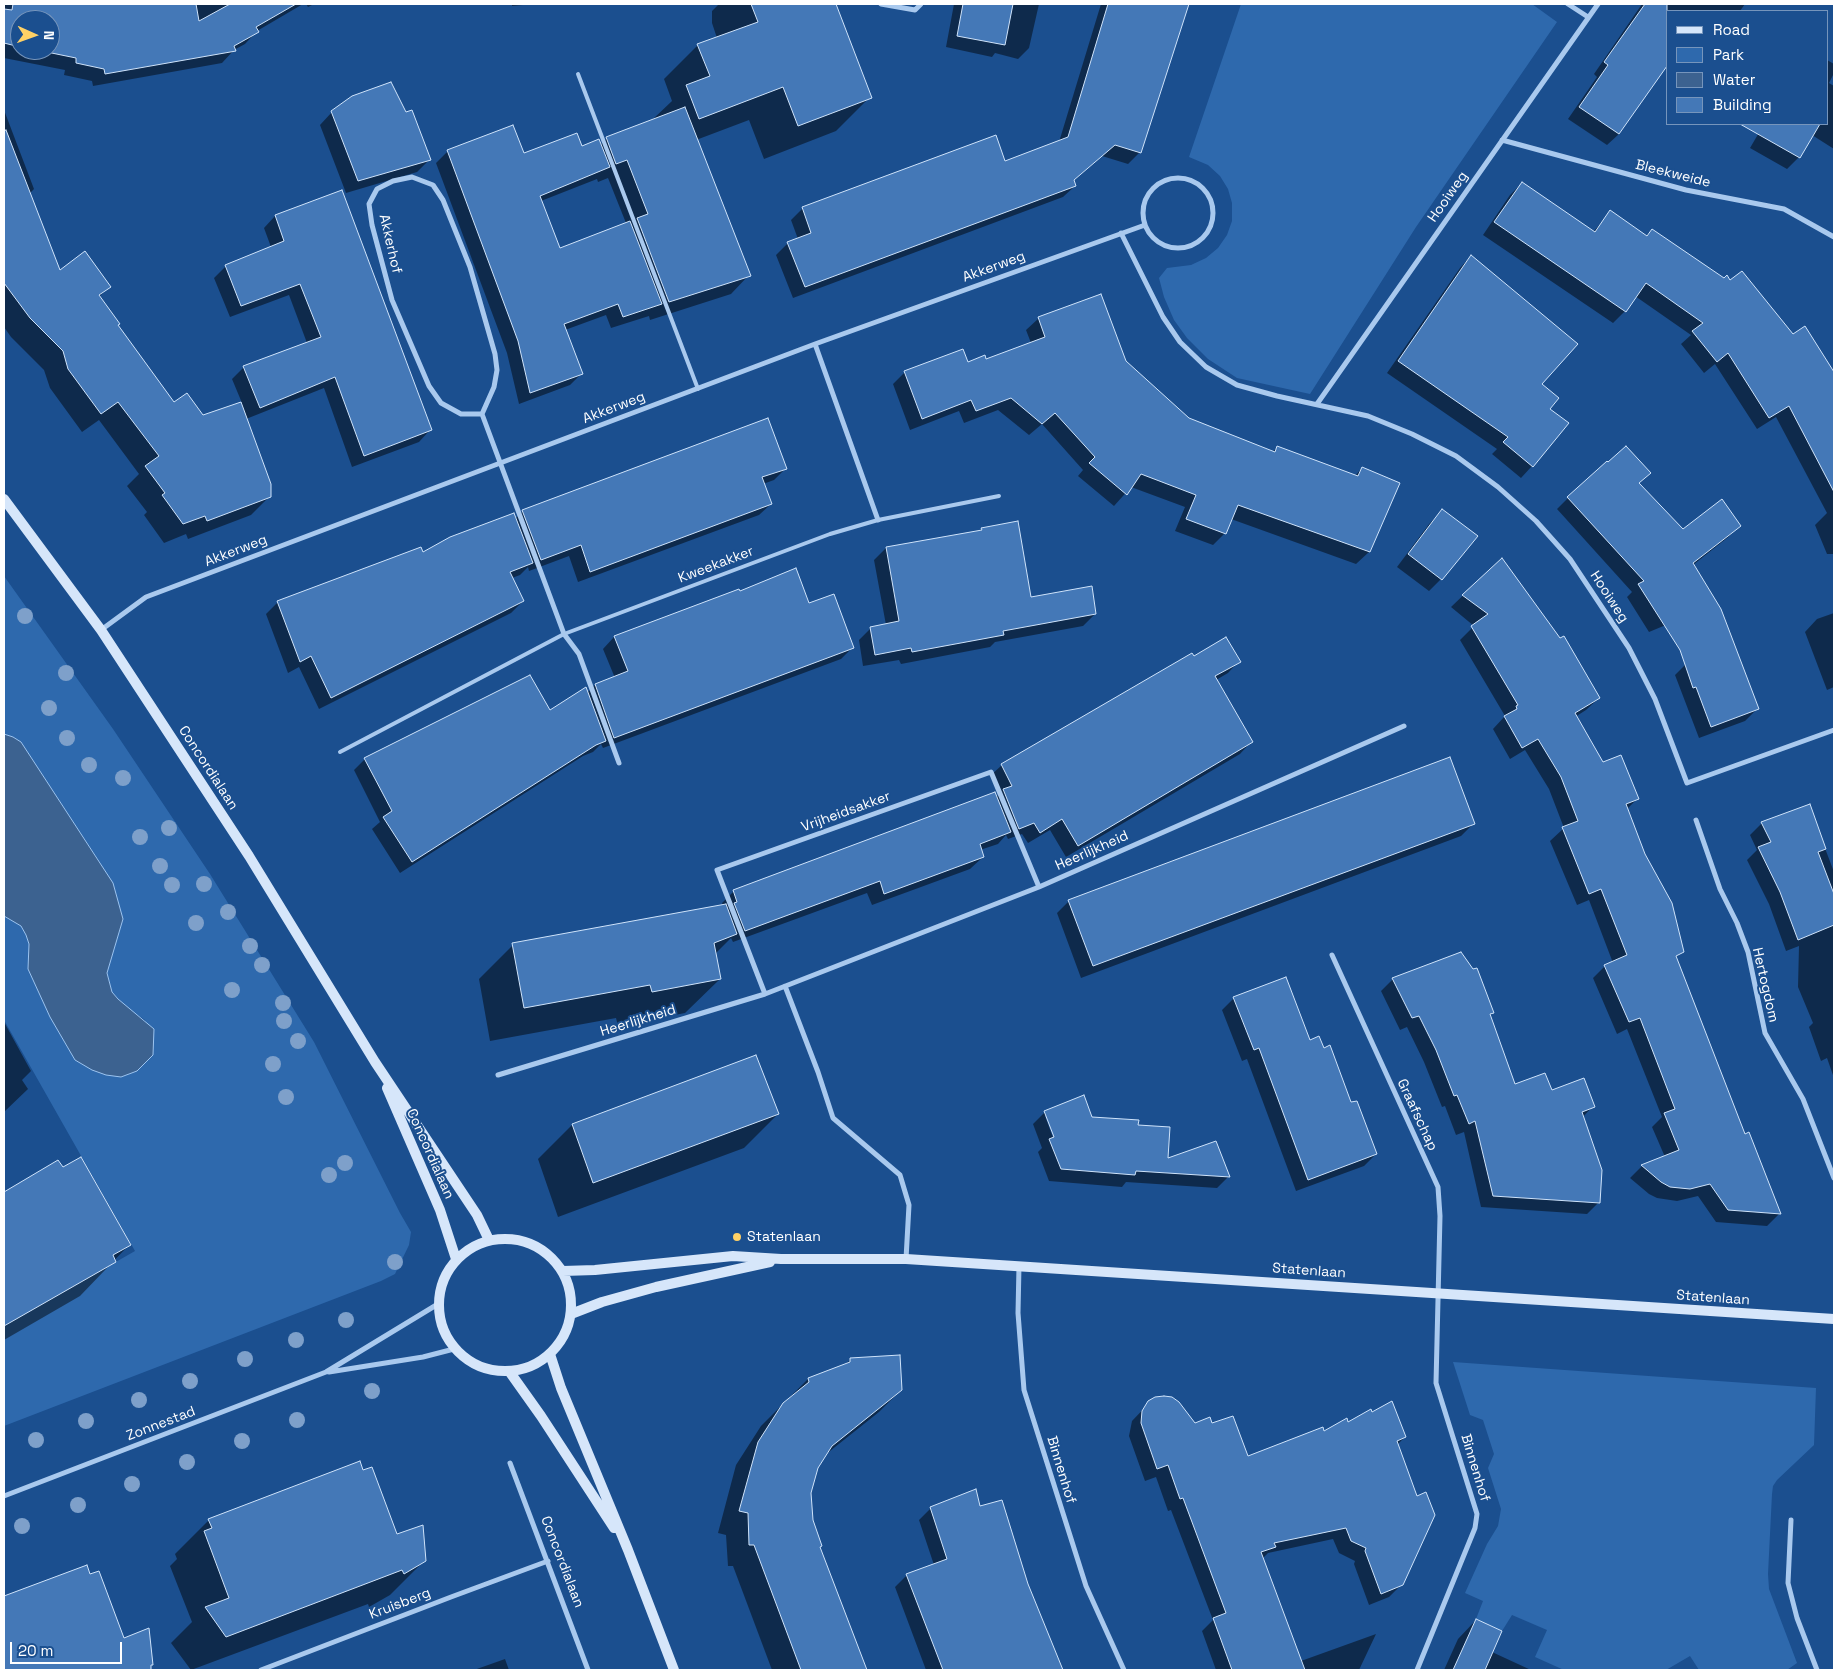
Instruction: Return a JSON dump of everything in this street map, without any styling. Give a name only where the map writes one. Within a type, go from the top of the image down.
[{"type":"main road","name":"Concordialaan","points":[[4,500],[101,630],[249,856],[375,1062],[477,1215],[489,1240]]},
{"type":"main road","name":"Concordialaan","points":[[375,1062],[440,1210],[456,1259]]},
{"type":"main road","points":[[506,1238],[539,1247],[553,1258],[563,1271],[570,1292],[571,1314],[567,1329],[560,1342],[550,1354],[524,1369],[494,1370],[479,1366],[466,1359],[454,1349],[440,1320],[438,1304],[440,1287],[446,1272],[465,1250],[489,1240],[506,1238]]},
{"type":"main road","name":"Statenlaan","points":[[563,1271],[595,1270],[733,1256],[781,1259],[906,1259],[1834,1319]]},
{"type":"main road","name":"Statenlaan","points":[[571,1314],[602,1302],[656,1287],[709,1277],[781,1259]]},
{"type":"main road","points":[[550,1354],[561,1388],[628,1550],[674,1670]]},
{"type":"main road","points":[[509,1371],[541,1416],[628,1550]]},
{"type":"street","points":[[881,4],[915,10],[921,4]]},
{"type":"street","points":[[1568,4],[1588,17]]},
{"type":"street","name":"Hooiweg","points":[[1317,404],[1598,4]]},
{"type":"street","name":"Bleekweide","points":[[1502,140],[1686,190],[1784,209],[1834,237]]},
{"type":"street","name":"Akkerhof","points":[[412,177],[432,185],[443,200],[466,259],[495,354],[497,370],[494,387],[482,414],[461,414],[441,403],[429,386],[392,300],[372,225],[369,204],[377,189],[393,181],[412,177]]},
{"type":"street","points":[[1172,178],[1188,178],[1202,186],[1213,204],[1212,225],[1207,234],[1199,242],[1189,247],[1178,249],[1168,247],[1158,242],[1145,225],[1144,200],[1151,190],[1161,182],[1172,178]]},
{"type":"street","name":"Akkerweg","points":[[101,630],[146,597],[815,344],[1145,225]]},
{"type":"street","name":"Hooiweg","points":[[1121,233],[1163,317],[1180,342],[1206,367],[1238,385],[1277,396],[1368,416],[1412,434],[1456,456],[1498,487],[1536,521],[1570,559],[1629,648],[1655,699],[1687,783],[1834,730]]},
{"type":"street","points":[[815,344],[878,520]]},
{"type":"street","points":[[482,414],[502,463],[564,634],[579,654],[619,762]]},
{"type":"street","name":"Heerlijkheid","points":[[498,1075],[765,994],[1039,887],[1404,726]]},
{"type":"street","name":"Vrijheidsakker","points":[[765,994],[717,870],[991,772],[1039,887]]},
{"type":"street","name":"Hertogdom","points":[[1696,820],[1720,889],[1737,923],[1748,952],[1765,1033],[1803,1099],[1834,1178]]},
{"type":"street","name":"Graafschap","points":[[1332,955],[1438,1187],[1440,1224],[1437,1293]]},
{"type":"street","points":[[785,986],[818,1072],[833,1118],[900,1175],[910,1204],[906,1259]]},
{"type":"street","name":"Binnenhof","points":[[1018,1266],[1018,1313],[1024,1390],[1086,1586],[1124,1670]]},
{"type":"street","name":"Binnenhof","points":[[1417,1670],[1475,1528],[1477,1514],[1436,1383],[1437,1293]]},
{"type":"street","name":"Zonnestad","points":[[4,1496],[326,1372],[438,1304]]},
{"type":"street","name":"Zonnestad","points":[[326,1372],[424,1357],[454,1349]]},
{"type":"street","name":"Concordialaan","points":[[510,1463],[588,1670]]},
{"type":"street","points":[[1791,1520],[1788,1582],[1797,1618],[1817,1670]]},
{"type":"street","name":"Kruisberg","points":[[261,1670],[548,1561]]},
{"type":"lane","points":[[578,74],[698,389]]},
{"type":"lane","name":"Kweekakker","points":[[340,752],[564,634],[830,534],[878,520],[998,496]]},
{"type":"green space","points":[[1241,4],[1532,4],[1557,22],[1416,227],[1310,394],[1237,378],[1208,359],[1187,338],[1174,320],[1164,297],[1159,278],[1167,268],[1191,265],[1206,258],[1218,248],[1227,235],[1232,221],[1232,203],[1228,189],[1220,176],[1208,165],[1189,157]]},
{"type":"green space","points":[[4,576],[113,729],[210,874],[314,1042],[411,1232],[409,1245],[395,1274],[381,1281],[4,1426],[4,1326],[135,1251],[4,1020],[4,916],[21,926],[26,935],[29,944],[28,969],[50,1017],[75,1060],[121,1077],[137,1071],[153,1055],[145,1020],[126,1007],[112,992],[107,972],[123,919],[101,864],[21,742],[4,734]]},
{"type":"green space","points":[[1453,1362],[1816,1388],[1814,1445],[1777,1480],[1773,1486],[1772,1494],[1769,1589],[1797,1663],[1787,1670],[1699,1670],[1690,1656],[1666,1670],[1564,1670],[1535,1657],[1547,1630],[1512,1615],[1502,1631],[1476,1619],[1483,1601],[1465,1593],[1487,1544],[1498,1526],[1501,1509],[1488,1468],[1494,1454],[1483,1420],[1470,1415]]},
{"type":"water","points":[[4,734],[21,742],[113,883],[123,919],[107,973],[112,992],[154,1029],[153,1055],[137,1071],[121,1077],[106,1075],[92,1070],[75,1060],[50,1017],[28,969],[29,944],[26,935],[21,926],[4,916]]},
{"type":"building","points":[[13,4],[196,4],[199,21],[230,4],[296,4],[256,27],[259,32],[234,46],[236,51],[105,74],[104,69],[76,63],[76,58],[60,55],[60,10],[12,10]]},
{"type":"building","points":[[751,4],[836,4],[872,98],[798,126],[783,87],[699,119],[686,85],[710,76],[697,44],[758,22]]},
{"type":"building","points":[[963,4],[1013,4],[1005,45],[957,36]]},
{"type":"building","points":[[1108,4],[1189,4],[1141,153],[1115,145],[1074,180],[1076,186],[805,287],[787,242],[811,233],[802,207],[996,135],[1005,161],[1068,137]]},
{"type":"building","points":[[1645,4],[1667,4],[1666,67],[1619,134],[1579,107],[1608,65],[1604,62]]},
{"type":"building","points":[[4,9],[12,10],[10,10],[10,44],[4,43]]},
{"type":"building","points":[[391,82],[406,112],[412,110],[431,160],[358,181],[331,111],[352,96]]},
{"type":"building","points":[[685,107],[751,276],[669,302],[637,218],[648,214],[627,160],[616,164],[606,137]]},
{"type":"building","points":[[513,125],[524,153],[577,133],[582,146],[599,139],[610,167],[540,196],[560,248],[630,221],[662,304],[623,317],[618,304],[564,324],[583,374],[530,393],[518,341],[447,150]]},
{"type":"building","points":[[1742,125],[1819,125],[1800,158]]},
{"type":"building","points":[[6,130],[60,270],[85,251],[111,287],[99,295],[120,324],[118,325],[174,402],[187,393],[203,415],[241,402],[271,484],[271,497],[207,521],[205,516],[183,524],[162,495],[165,493],[145,466],[159,456],[118,402],[101,414],[68,369],[63,351],[30,318],[4,283],[4,131]]},
{"type":"building","points":[[1522,182],[1595,232],[1610,210],[1647,236],[1652,229],[1724,278],[1727,275],[1730,280],[1742,271],[1793,334],[1805,326],[1834,372],[1834,492],[1789,406],[1769,418],[1728,353],[1717,362],[1692,331],[1703,323],[1646,283],[1626,312],[1494,222]]},
{"type":"building","points":[[342,190],[432,430],[364,456],[335,377],[260,408],[243,366],[321,337],[300,284],[241,306],[225,265],[284,241],[275,215]]},
{"type":"building","points":[[1471,255],[1578,344],[1542,384],[1559,398],[1550,409],[1569,423],[1533,467],[1503,442],[1508,437],[1398,361]]},
{"type":"building","points":[[1101,294],[1126,361],[1189,418],[1275,452],[1277,446],[1358,476],[1362,467],[1400,483],[1370,552],[1238,505],[1226,534],[1186,519],[1196,495],[1141,474],[1127,495],[1089,463],[1095,457],[1055,413],[1042,424],[1011,398],[976,411],[971,400],[922,419],[904,371],[963,349],[968,362],[985,355],[986,359],[1045,337],[1038,317]]},
{"type":"building","points":[[768,418],[787,469],[762,477],[772,504],[590,572],[581,545],[541,560],[522,510]]},
{"type":"building","points":[[1626,446],[1651,473],[1639,483],[1683,529],[1722,499],[1741,526],[1693,563],[1721,609],[1759,709],[1711,727],[1696,687],[1693,688],[1680,650],[1638,584],[1644,581],[1567,497]]},
{"type":"building","points":[[1442,509],[1478,536],[1442,580],[1408,554]]},
{"type":"building","points":[[514,513],[533,563],[510,572],[524,601],[331,698],[311,656],[300,662],[277,601],[421,547],[423,552],[450,537]]},
{"type":"building","points":[[1018,521],[1031,597],[1092,586],[1096,614],[1003,631],[1004,635],[912,652],[911,648],[875,655],[870,627],[899,621],[886,547],[982,530],[981,528]]},
{"type":"building","points":[[1502,558],[1560,638],[1564,636],[1600,698],[1575,713],[1603,762],[1621,755],[1639,799],[1626,804],[1645,854],[1672,903],[1684,952],[1676,956],[1745,1134],[1749,1132],[1781,1214],[1728,1210],[1710,1184],[1690,1189],[1670,1187],[1641,1165],[1679,1150],[1664,1113],[1675,1109],[1640,1018],[1629,1022],[1604,965],[1627,955],[1601,889],[1589,894],[1562,827],[1578,821],[1561,777],[1538,739],[1522,748],[1504,716],[1517,709],[1516,706],[1518,705],[1471,626],[1488,614],[1462,595]]},
{"type":"building","points":[[796,568],[809,603],[834,594],[854,648],[614,738],[595,684],[628,671],[614,636],[739,589],[740,591]]},
{"type":"building","points":[[1226,637],[1241,662],[1215,676],[1253,742],[1078,846],[1062,819],[1040,833],[1034,823],[1019,829],[1003,789],[1012,786],[1001,764],[1192,653],[1194,656]]},
{"type":"building","points":[[530,675],[550,710],[586,687],[606,741],[596,745],[412,862],[383,817],[392,811],[364,758]]},
{"type":"building","points":[[1450,757],[1475,824],[1093,966],[1068,900]]},
{"type":"building","points":[[995,792],[1011,832],[980,844],[984,857],[884,894],[880,881],[745,931],[734,903],[737,902],[733,890]]},
{"type":"building","points":[[1810,804],[1826,849],[1818,852],[1834,894],[1834,925],[1798,940],[1780,892],[1758,847],[1771,842],[1761,822]]},
{"type":"building","points":[[726,904],[737,934],[714,943],[721,979],[652,992],[650,985],[524,1008],[512,943]]},
{"type":"building","points":[[1461,952],[1473,969],[1477,968],[1494,1013],[1490,1014],[1515,1084],[1545,1073],[1552,1090],[1584,1078],[1595,1107],[1582,1112],[1602,1170],[1600,1203],[1493,1196],[1475,1121],[1469,1124],[1457,1095],[1454,1096],[1436,1050],[1419,1016],[1412,1018],[1392,978]]},
{"type":"building","points":[[1286,977],[1310,1040],[1319,1036],[1324,1048],[1330,1045],[1351,1102],[1357,1101],[1377,1154],[1308,1180],[1259,1048],[1254,1050],[1233,997]]},
{"type":"building","points":[[756,1055],[779,1114],[593,1183],[572,1124]]},
{"type":"building","points":[[1084,1095],[1092,1117],[1139,1120],[1138,1125],[1170,1127],[1168,1158],[1216,1141],[1230,1177],[1136,1171],[1135,1175],[1061,1169],[1049,1139],[1054,1137],[1044,1111]]},
{"type":"building","points":[[81,1157],[131,1245],[113,1255],[116,1262],[4,1326],[4,1192],[58,1160],[63,1167]]},
{"type":"building","points":[[900,1355],[902,1390],[832,1446],[818,1468],[811,1493],[813,1520],[822,1546],[820,1547],[867,1670],[801,1670],[754,1545],[749,1545],[748,1513],[739,1511],[758,1442],[783,1403],[809,1382],[808,1378],[850,1362],[850,1358]]},
{"type":"building","points":[[1155,1397],[1172,1397],[1179,1402],[1195,1423],[1210,1417],[1212,1423],[1233,1416],[1248,1456],[1323,1427],[1324,1431],[1347,1418],[1348,1422],[1371,1409],[1372,1412],[1392,1401],[1406,1437],[1397,1441],[1417,1496],[1426,1492],[1435,1515],[1403,1585],[1381,1594],[1365,1551],[1366,1548],[1351,1541],[1346,1528],[1274,1543],[1276,1547],[1261,1552],[1305,1670],[1232,1670],[1213,1618],[1226,1613],[1183,1498],[1180,1499],[1168,1465],[1157,1469],[1141,1423],[1142,1411],[1148,1401]]},
{"type":"building","points":[[360,1461],[363,1470],[372,1467],[397,1534],[423,1525],[426,1561],[404,1574],[402,1570],[226,1637],[205,1607],[229,1598],[204,1531],[212,1528],[208,1519]]},
{"type":"building","points":[[976,1489],[980,1506],[1002,1500],[1028,1584],[1063,1670],[943,1670],[906,1574],[947,1559],[930,1507]]},
{"type":"building","points":[[87,1565],[90,1574],[99,1571],[124,1638],[149,1628],[153,1665],[151,1665],[151,1670],[4,1670],[4,1596]]},
{"type":"building","points":[[1476,1619],[1502,1631],[1485,1670],[1453,1670]]},
{"type":"place","name":"Statenlaan","points":[[737,1237]]}]
